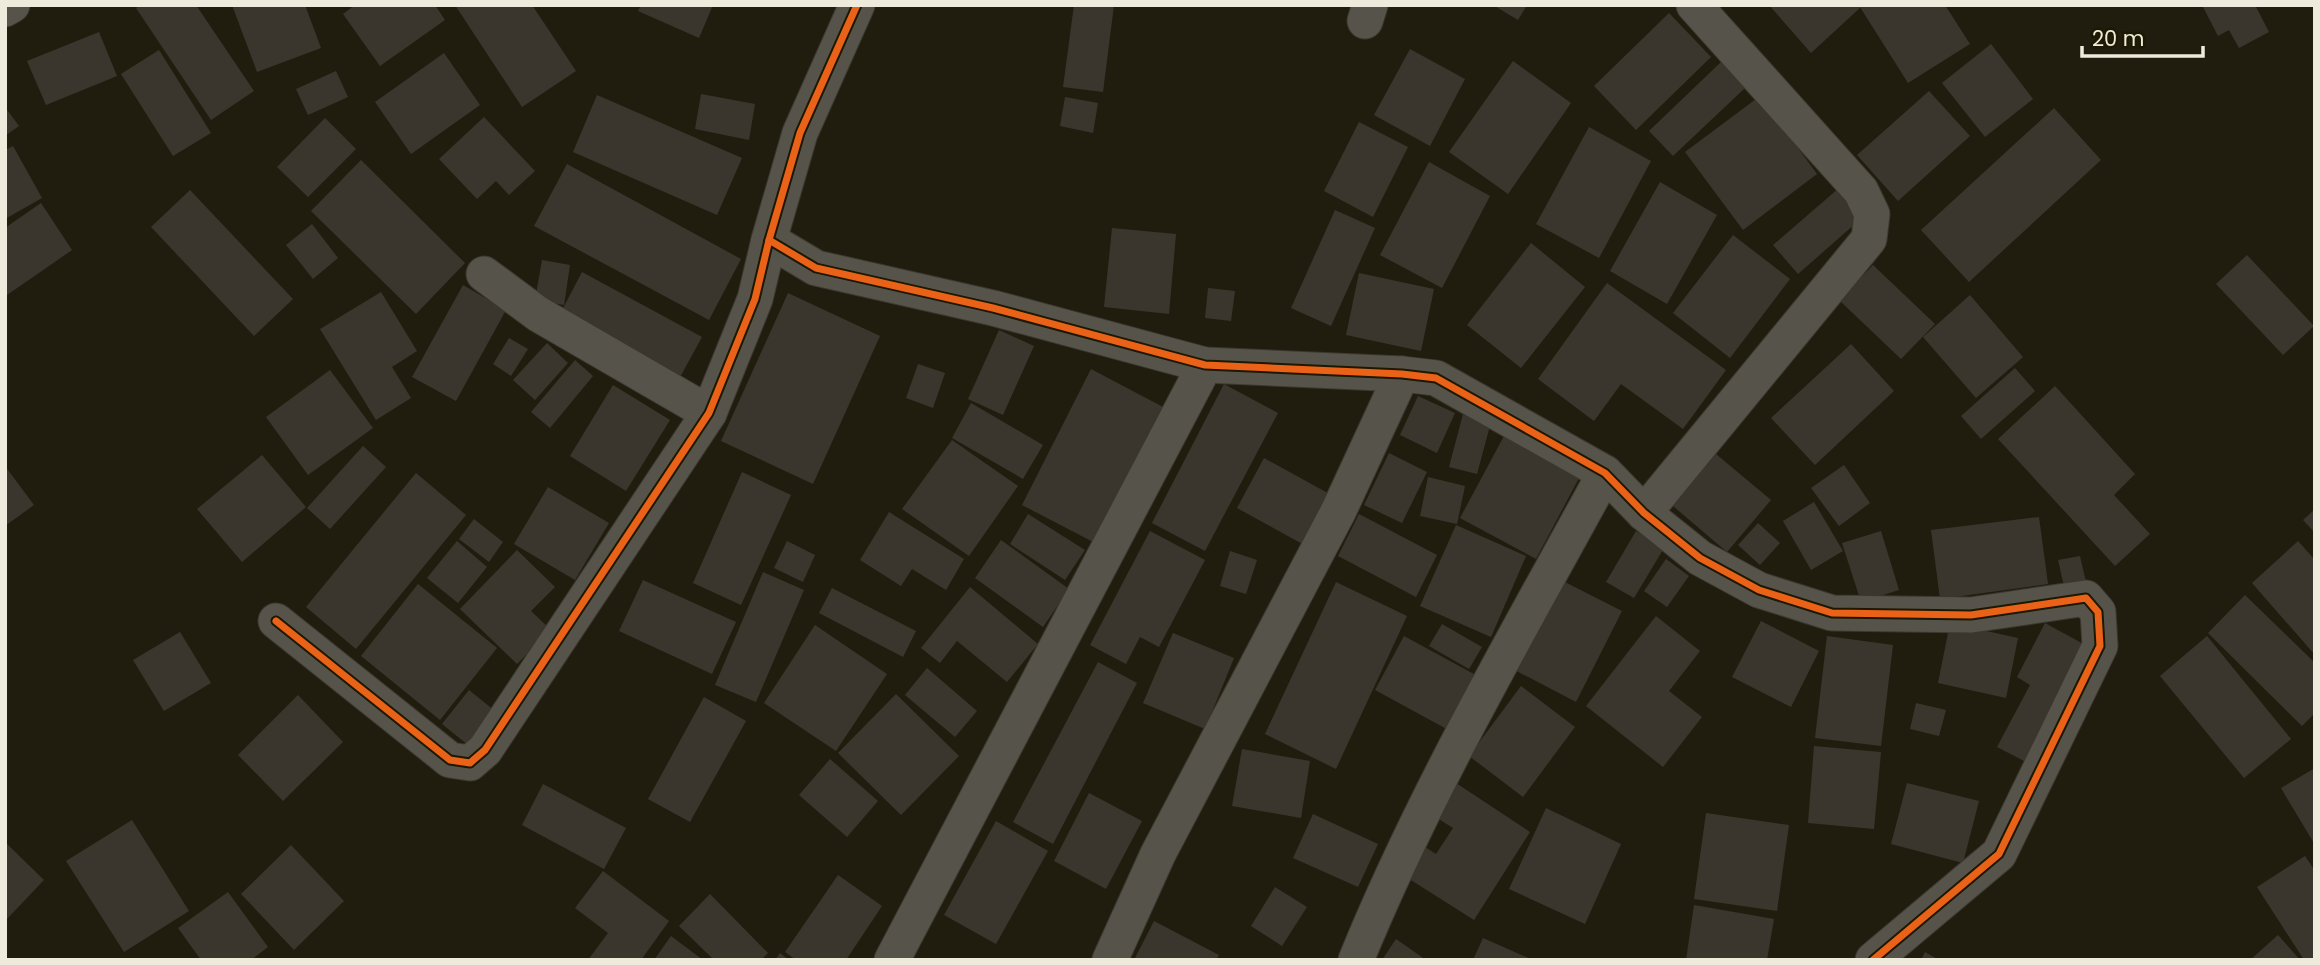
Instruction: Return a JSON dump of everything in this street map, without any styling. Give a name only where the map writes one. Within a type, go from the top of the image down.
[{"type":"street","points":[[5,9],[12,5]]},
{"type":"street","points":[[276,621],[450,760],[470,763],[485,750],[709,413],[755,299],[800,133],[857,5]]},
{"type":"street","points":[[1644,513],[1869,239],[1872,214],[1861,191],[1694,5]]},
{"type":"street","points":[[769,240],[816,268],[993,308],[1205,365],[1436,378],[1605,473],[1644,513],[1700,558],[1759,590],[1832,613],[1972,615],[2086,598],[2098,612],[2100,646],[2000,854],[1873,960]]},
{"type":"street","points":[[484,274],[538,314],[709,413]]},
{"type":"street","points":[[892,960],[1205,365]]},
{"type":"street","points":[[1110,960],[1158,854],[1339,510],[1402,374]]},
{"type":"street","points":[[1356,960],[1382,896],[1475,711],[1605,473]]},
{"type":"building","points":[[141,5],[196,5],[254,91],[211,120],[136,8]]},
{"type":"building","points":[[232,5],[305,5],[321,48],[257,72]]},
{"type":"building","points":[[355,5],[435,5],[445,20],[380,66],[343,14]]},
{"type":"building","points":[[455,5],[532,5],[576,71],[522,107]]},
{"type":"building","points":[[641,5],[713,5],[699,38],[638,11]]},
{"type":"building","points":[[1074,5],[1114,5],[1103,92],[1063,87]]},
{"type":"building","points":[[1493,5],[1527,5],[1518,20]]},
{"type":"building","points":[[1769,5],[1859,5],[1861,7],[1811,53]]},
{"type":"building","points":[[1945,5],[1970,44],[1908,83],[1860,7]]},
{"type":"building","points":[[2202,5],[2255,5],[2269,32],[2239,48],[2229,30],[2218,36]]},
{"type":"building","points":[[1669,13],[1711,57],[1636,130],[1594,86]]},
{"type":"building","points":[[99,32],[117,76],[46,105],[27,61]]},
{"type":"building","points":[[1991,44],[2033,99],[1985,137],[1942,83]]},
{"type":"building","points":[[1410,49],[1465,79],[1430,146],[1374,115]]},
{"type":"building","points":[[159,50],[211,133],[173,156],[121,74]]},
{"type":"building","points":[[444,53],[480,105],[411,154],[375,102]]},
{"type":"building","points":[[1513,61],[1571,103],[1508,194],[1449,152]]},
{"type":"building","points":[[1721,62],[1745,88],[1673,156],[1649,131]]},
{"type":"building","points":[[336,71],[348,97],[308,115],[296,89]]},
{"type":"building","points":[[1929,91],[1970,136],[1898,201],[1857,155]]},
{"type":"building","points":[[701,94],[755,104],[749,140],[695,129]]},
{"type":"building","points":[[597,95],[742,158],[717,215],[573,152]]},
{"type":"building","points":[[1760,96],[1817,174],[1743,230],[1685,152]]},
{"type":"building","points":[[1065,97],[1098,103],[1093,133],[1060,126]]},
{"type":"building","points":[[5,107],[19,126],[5,136]]},
{"type":"building","points":[[2054,108],[2101,160],[1969,282],[1921,230]]},
{"type":"building","points":[[484,117],[535,171],[509,195],[496,181],[477,199],[439,159]]},
{"type":"building","points":[[325,118],[356,149],[308,197],[277,167]]},
{"type":"building","points":[[1359,122],[1408,147],[1373,217],[1324,191]]},
{"type":"building","points":[[1589,127],[1651,161],[1599,258],[1536,224]]},
{"type":"building","points":[[13,146],[42,198],[5,219],[5,150]]},
{"type":"building","points":[[361,160],[465,263],[416,314],[311,211]]},
{"type":"building","points":[[1429,162],[1490,196],[1442,288],[1380,255]]},
{"type":"building","points":[[567,164],[741,259],[709,320],[534,226]]},
{"type":"building","points":[[1660,182],[1717,215],[1667,304],[1610,271]]},
{"type":"building","points":[[1839,188],[1864,216],[1798,274],[1773,245]]},
{"type":"building","points":[[190,190],[293,299],[254,336],[151,227]]},
{"type":"building","points":[[41,203],[72,250],[7,295],[5,228]]},
{"type":"building","points":[[1335,210],[1375,228],[1331,326],[1291,308]]},
{"type":"building","points":[[312,224],[338,258],[313,279],[286,245]]},
{"type":"building","points":[[1112,228],[1176,234],[1169,314],[1104,307]]},
{"type":"building","points":[[1733,235],[1790,279],[1730,358],[1673,313]]},
{"type":"building","points":[[1531,243],[1585,287],[1521,368],[1467,325]]},
{"type":"building","points":[[2247,255],[2314,326],[2283,355],[2216,284]]},
{"type":"building","points":[[542,260],[570,265],[564,305],[535,300]]},
{"type":"building","points":[[1873,265],[1935,324],[1901,359],[1839,300]]},
{"type":"building","points":[[582,272],[702,337],[679,379],[560,314]]},
{"type":"building","points":[[1359,273],[1434,289],[1421,351],[1346,335]]},
{"type":"building","points":[[1607,283],[1726,370],[1683,429],[1621,384],[1594,421],[1538,379]]},
{"type":"building","points":[[463,285],[506,310],[456,401],[412,377]]},
{"type":"building","points":[[1208,288],[1235,291],[1231,321],[1205,318]]},
{"type":"building","points":[[381,292],[417,351],[392,367],[411,398],[376,420],[320,329]]},
{"type":"building","points":[[788,293],[880,336],[813,484],[721,441]]},
{"type":"building","points":[[1970,295],[2023,357],[1976,398],[1923,337]]},
{"type":"building","points":[[999,330],[1034,346],[1003,415],[968,399]]},
{"type":"building","points":[[509,338],[528,349],[511,376],[493,364]]},
{"type":"building","points":[[547,343],[568,363],[535,400],[513,380]]},
{"type":"building","points":[[1851,344],[1894,391],[1815,465],[1771,418]]},
{"type":"building","points":[[575,360],[593,376],[550,428],[531,412]]},
{"type":"building","points":[[918,364],[945,373],[933,408],[906,398]]},
{"type":"building","points":[[2015,368],[2035,391],[1981,439],[1961,416]]},
{"type":"building","points":[[1091,369],[1165,408],[1095,543],[1022,505]]},
{"type":"building","points":[[330,370],[373,428],[308,475],[266,417]]},
{"type":"building","points":[[1224,384],[1278,413],[1205,551],[1152,523]]},
{"type":"building","points":[[613,385],[670,420],[626,491],[570,456]]},
{"type":"building","points":[[2055,386],[2135,474],[2114,495],[2150,534],[2115,566],[1998,439]]},
{"type":"building","points":[[1418,396],[1455,413],[1437,453],[1400,435]]},
{"type":"building","points":[[971,403],[1043,445],[1023,479],[952,438]]},
{"type":"building","points":[[1463,414],[1491,422],[1477,474],[1449,467]]},
{"type":"building","points":[[1504,436],[1579,478],[1536,559],[1460,518]]},
{"type":"building","points":[[952,440],[1018,486],[969,556],[902,509]]},
{"type":"building","points":[[363,446],[386,467],[330,529],[307,508]]},
{"type":"building","points":[[1389,453],[1427,472],[1402,523],[1364,505]]},
{"type":"building","points":[[1716,454],[1771,500],[1727,552],[1673,506]]},
{"type":"building","points":[[262,455],[306,507],[242,562],[197,509]]},
{"type":"building","points":[[1264,458],[1335,497],[1308,547],[1237,508]]},
{"type":"building","points":[[1844,465],[1870,503],[1839,526],[1811,488]]},
{"type":"building","points":[[5,466],[34,505],[5,526]]},
{"type":"building","points":[[742,472],[791,495],[741,605],[693,583]]},
{"type":"building","points":[[416,473],[466,515],[356,649],[306,607]]},
{"type":"building","points":[[1428,477],[1465,486],[1457,524],[1420,516]]},
{"type":"building","points":[[548,487],[609,523],[575,580],[514,544]]},
{"type":"building","points":[[1814,502],[1843,551],[1811,570],[1783,521]]},
{"type":"building","points":[[2315,509],[2315,533],[2303,520]]},
{"type":"building","points":[[889,512],[964,559],[946,590],[912,569],[901,586],[860,560]]},
{"type":"building","points":[[1028,514],[1085,550],[1065,580],[1010,544]]},
{"type":"building","points":[[1359,514],[1437,555],[1416,597],[1338,556]]},
{"type":"building","points":[[2039,517],[2048,584],[1940,599],[1931,530]]},
{"type":"building","points":[[474,519],[503,542],[489,562],[459,539]]},
{"type":"building","points":[[1758,523],[1780,543],[1760,565],[1738,545]]},
{"type":"building","points":[[1456,525],[1526,556],[1491,637],[1420,606]]},
{"type":"building","points":[[1150,531],[1205,560],[1159,647],[1140,637],[1126,664],[1090,645]]},
{"type":"building","points":[[1636,531],[1664,548],[1634,598],[1606,582]]},
{"type":"building","points":[[1881,531],[1899,590],[1861,602],[1842,543]]},
{"type":"building","points":[[1001,540],[1069,589],[1043,627],[975,578]]},
{"type":"building","points":[[457,541],[487,567],[458,603],[427,578]]},
{"type":"building","points":[[787,541],[815,555],[803,582],[774,568]]},
{"type":"building","points":[[2298,541],[2315,560],[2315,655],[2252,583]]},
{"type":"building","points":[[517,550],[555,587],[531,611],[551,630],[517,664],[460,609]]},
{"type":"building","points":[[1230,551],[1257,560],[1246,594],[1220,586]]},
{"type":"building","points":[[2080,556],[2086,582],[2064,586],[2058,560]]},
{"type":"building","points":[[1666,559],[1689,576],[1667,607],[1644,591]]},
{"type":"building","points":[[763,572],[804,590],[756,702],[715,685]]},
{"type":"building","points":[[1553,576],[1622,611],[1576,702],[1507,666]]},
{"type":"building","points":[[643,580],[736,622],[712,674],[619,631]]},
{"type":"building","points":[[1336,582],[1407,616],[1336,769],[1265,734]]},
{"type":"building","points":[[418,584],[497,648],[440,720],[361,656]]},
{"type":"building","points":[[970,587],[1038,644],[1007,682],[957,641],[940,663],[921,648]]},
{"type":"building","points":[[832,588],[916,631],[903,657],[819,613]]},
{"type":"building","points":[[2245,595],[2315,663],[2315,713],[2302,726],[2208,633]]},
{"type":"building","points":[[1656,616],[1700,651],[1669,691],[1702,717],[1663,767],[1586,706]]},
{"type":"building","points":[[1761,621],[1819,651],[1791,707],[1732,677]]},
{"type":"building","points":[[1950,623],[2018,638],[2006,698],[1938,683]]},
{"type":"building","points":[[2045,623],[2089,647],[2026,762],[1997,747],[2030,685],[2017,677]]},
{"type":"building","points":[[1442,624],[1482,647],[1469,669],[1429,646]]},
{"type":"building","points":[[815,625],[887,674],[836,751],[764,703]]},
{"type":"building","points":[[180,632],[211,683],[164,711],[133,660]]},
{"type":"building","points":[[1173,633],[1234,658],[1205,729],[1143,703]]},
{"type":"building","points":[[1404,636],[1483,679],[1454,733],[1375,690]]},
{"type":"building","points":[[1827,636],[1893,645],[1881,746],[1815,738]]},
{"type":"building","points":[[2207,636],[2291,739],[2244,778],[2160,676]]},
{"type":"building","points":[[1098,662],[1137,683],[1053,844],[1013,822]]},
{"type":"building","points":[[927,668],[977,711],[955,737],[905,695]]},
{"type":"building","points":[[1521,686],[1575,727],[1523,797],[1469,756]]},
{"type":"building","points":[[469,690],[495,711],[468,745],[442,724]]},
{"type":"building","points":[[896,694],[959,756],[901,815],[838,753]]},
{"type":"building","points":[[298,695],[343,742],[283,801],[238,755]]},
{"type":"building","points":[[704,697],[746,721],[690,822],[648,799]]},
{"type":"building","points":[[1916,703],[1946,710],[1939,736],[1910,729]]},
{"type":"building","points":[[1814,746],[1881,752],[1874,829],[1808,823]]},
{"type":"building","points":[[1242,749],[1310,761],[1301,818],[1232,806]]},
{"type":"building","points":[[830,759],[878,801],[847,837],[799,795]]},
{"type":"building","points":[[2315,768],[2315,845],[2281,788]]},
{"type":"building","points":[[1456,783],[1530,832],[1474,920],[1403,875],[1422,845],[1436,854],[1453,828],[1434,816]]},
{"type":"building","points":[[1907,783],[1979,801],[1963,863],[1891,844]]},
{"type":"building","points":[[543,784],[626,828],[604,869],[522,825]]},
{"type":"building","points":[[1089,793],[1142,821],[1106,889],[1054,861]]},
{"type":"building","points":[[1546,808],[1621,844],[1585,924],[1509,889]]},
{"type":"building","points":[[1706,813],[1789,825],[1777,911],[1694,899]]},
{"type":"building","points":[[1313,814],[1378,844],[1358,887],[1293,858]]},
{"type":"building","points":[[132,820],[189,911],[124,952],[66,861]]},
{"type":"building","points":[[996,821],[1048,851],[996,944],[944,915]]},
{"type":"building","points":[[5,842],[44,880],[5,921]]},
{"type":"building","points":[[291,845],[344,901],[294,950],[241,894]]},
{"type":"building","points":[[2305,856],[2315,871],[2315,960],[2304,960],[2257,887]]},
{"type":"building","points":[[603,871],[669,921],[641,960],[588,960],[608,933],[575,908]]},
{"type":"building","points":[[838,875],[882,906],[846,960],[796,960],[785,952]]},
{"type":"building","points":[[1275,887],[1307,907],[1282,946],[1251,926]]},
{"type":"building","points":[[228,892],[268,947],[251,960],[201,960],[178,928]]},
{"type":"building","points":[[710,894],[768,953],[761,960],[714,960],[679,926]]},
{"type":"building","points":[[1694,905],[1774,919],[1767,960],[1686,960]]},
{"type":"building","points":[[1154,921],[1219,955],[1216,960],[1134,960]]},
{"type":"building","points":[[2278,935],[2300,960],[2250,960]]},
{"type":"building","points":[[671,936],[703,960],[654,960]]},
{"type":"building","points":[[1483,938],[1533,960],[1473,960]]},
{"type":"building","points":[[1396,939],[1426,960],[1382,960]]},
{"type":"building","points":[[1925,952],[1939,960],[1921,960]]},
{"type":"building","points":[[780,953],[789,960],[775,960]]},
{"type":"cycle path","points":[[857,5],[800,133],[769,240],[816,268],[993,308],[1205,365],[1436,378],[1605,473],[1644,513],[1700,558],[1759,590],[1832,613],[1971,615],[2086,598],[2098,612],[2100,646],[1999,854],[1873,960]]},
{"type":"cycle path","points":[[276,621],[450,760],[470,763],[485,750],[709,413],[755,299],[769,240]]}]
